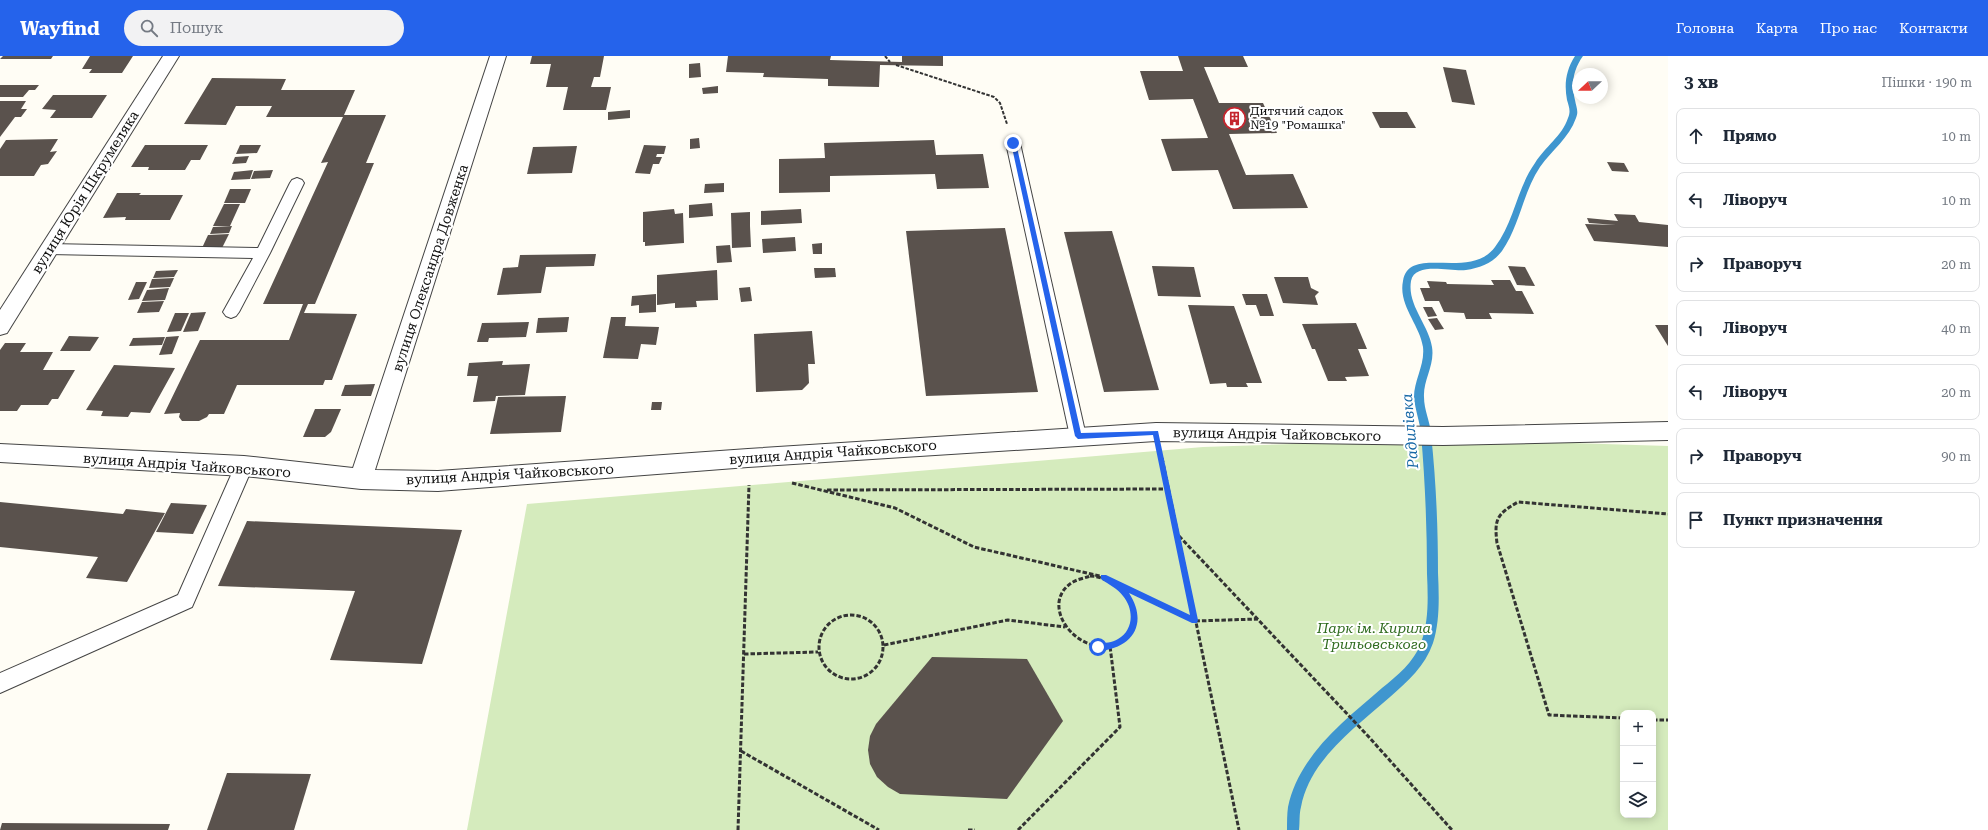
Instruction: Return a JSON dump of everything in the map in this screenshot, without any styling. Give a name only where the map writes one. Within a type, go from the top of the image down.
[{"type":"street","name":"вулиця Юрія Шкрумеляка","points":[[0,327],[171,56]]},
{"type":"street","name":"вулиця Олександра Довженка","points":[[362,480],[498,56]]},
{"type":"street","name":"вулиця Андрія Чайковського","points":[[0,453],[244,466],[362,480],[438,481],[748,458],[1156,432],[1442,436],[1668,431]]},
{"type":"lane","points":[[1013,143],[1078,436]]},
{"type":"lane","points":[[231,312],[263,253],[297,183]]},
{"type":"lane","points":[[49,249],[263,253]]},
{"type":"lane","points":[[0,683],[185,601],[244,466]]},
{"type":"path","points":[[885,56],[890,62]]},
{"type":"path","points":[[896,65],[994,97],[1000,103],[1013,143]]},
{"type":"path","points":[[1156,432],[1239,830]]},
{"type":"path","points":[[738,830],[744,654],[748,458]]},
{"type":"path","points":[[785,481],[895,508],[974,547],[1104,577],[1195,620],[1258,619]]},
{"type":"path","points":[[821,490],[1168,489]]},
{"type":"path","points":[[1620,718],[1548,715],[1497,543],[1494,525],[1501,511],[1518,502],[1668,514]]},
{"type":"path","points":[[1178,535],[1368,736],[1452,830]]},
{"type":"path","points":[[1090,576],[1104,577],[1125,592],[1131,602],[1134,614],[1134,625],[1129,635],[1121,642],[1110,646],[1098,647],[1085,644],[1074,637],[1065,627],[1059,616],[1058,604],[1061,593],[1068,584],[1078,578],[1090,576]]},
{"type":"path","points":[[847,615],[858,616],[872,623],[882,635],[884,645],[883,656],[878,665],[870,673],[860,677],[849,678],[838,676],[829,670],[822,662],[818,652],[818,641],[822,631],[832,620],[847,615]]},
{"type":"path","points":[[884,645],[1008,620],[1065,627]]},
{"type":"path","points":[[1018,830],[1120,727],[1110,646]]},
{"type":"path","points":[[744,654],[818,652]]},
{"type":"path","points":[[1656,720],[1668,720]]},
{"type":"path","points":[[741,751],[879,830]]},
{"type":"path","points":[[968,830],[975,830]]},
{"type":"green space","name":"Парк ім. Кирила Трильовського","points":[[1383,441],[1507,441],[1668,446],[1668,830],[467,830],[527,504],[1203,447]]},
{"type":"building","points":[[3,56],[53,56],[51,59],[0,59]]},
{"type":"building","points":[[90,56],[133,56],[122,73],[89,73],[92,69],[82,69]]},
{"type":"building","points":[[532,56],[604,56],[600,77],[594,77],[591,87],[611,87],[606,110],[563,110],[568,87],[546,87],[551,64],[530,64]]},
{"type":"building","points":[[728,56],[831,56],[830,60],[902,62],[902,56],[943,56],[943,66],[880,65],[879,87],[828,86],[828,79],[763,77],[764,73],[726,72]]},
{"type":"building","name":"Дитячий садок №19 \"Ромашка\"","points":[[1178,56],[1243,56],[1248,67],[1204,67],[1219,103],[1263,103],[1277,133],[1229,134],[1246,175],[1293,174],[1308,208],[1233,209],[1218,170],[1172,171],[1161,139],[1208,138],[1193,99],[1149,100],[1140,71],[1183,71]]},
{"type":"building","points":[[700,63],[701,77],[689,78],[689,64]]},
{"type":"building","points":[[1443,67],[1466,70],[1475,105],[1452,102]]},
{"type":"building","points":[[212,78],[286,79],[281,90],[355,90],[344,115],[386,115],[366,163],[374,163],[315,304],[308,304],[304,313],[357,314],[332,380],[325,380],[323,385],[237,385],[224,414],[209,414],[207,417],[199,421],[182,421],[179,417],[180,413],[164,414],[200,340],[289,340],[303,304],[263,304],[328,162],[321,163],[343,117],[266,117],[272,106],[236,106],[226,125],[184,124]]},
{"type":"building","points":[[0,85],[39,85],[35,90],[29,90],[23,97],[0,97]]},
{"type":"building","points":[[718,86],[718,93],[703,94],[702,88]]},
{"type":"building","points":[[53,95],[107,95],[92,118],[50,118],[56,110],[42,109]]},
{"type":"building","points":[[0,101],[26,101],[21,109],[27,109],[21,117],[15,117],[0,137]]},
{"type":"building","points":[[630,110],[630,118],[608,120],[608,112]]},
{"type":"building","points":[[1372,112],[1407,112],[1416,128],[1380,128]]},
{"type":"building","points":[[699,138],[700,148],[690,149],[690,139]]},
{"type":"building","points":[[58,139],[50,152],[57,151],[48,164],[41,165],[34,176],[0,176],[0,149],[6,140]]},
{"type":"building","points":[[934,140],[936,155],[983,154],[989,188],[937,189],[935,174],[830,176],[830,192],[779,193],[779,159],[825,158],[824,143]]},
{"type":"building","points":[[145,145],[208,145],[200,160],[191,160],[185,170],[148,170],[149,167],[131,167]]},
{"type":"building","points":[[240,145],[261,145],[257,153],[236,154]]},
{"type":"building","points":[[644,145],[666,146],[664,154],[657,154],[656,157],[662,157],[659,164],[653,164],[650,174],[635,173]]},
{"type":"building","points":[[577,146],[572,173],[527,174],[533,147]]},
{"type":"building","points":[[249,156],[246,163],[232,164],[235,157]]},
{"type":"building","points":[[1607,162],[1624,163],[1629,172],[1612,171]]},
{"type":"building","points":[[253,170],[250,179],[231,180],[234,172]]},
{"type":"building","points":[[273,170],[270,178],[251,179],[254,171]]},
{"type":"building","points":[[724,183],[724,192],[704,193],[705,184]]},
{"type":"building","points":[[230,189],[251,189],[245,203],[224,203]]},
{"type":"building","points":[[117,193],[141,193],[139,195],[183,195],[170,220],[125,220],[126,217],[103,218]]},
{"type":"building","points":[[712,203],[713,216],[689,218],[689,205]]},
{"type":"building","points":[[224,204],[240,204],[230,226],[213,226]]},
{"type":"building","points":[[674,209],[675,214],[683,213],[684,243],[645,246],[645,242],[643,242],[643,212]]},
{"type":"building","points":[[801,209],[802,223],[761,225],[761,211]]},
{"type":"building","points":[[750,212],[751,247],[732,248],[731,213]]},
{"type":"building","points":[[1614,214],[1635,215],[1639,222],[1668,225],[1668,247],[1594,241],[1585,224],[1616,225],[1589,223],[1587,218],[1618,221]]},
{"type":"building","points":[[232,226],[229,233],[210,234],[213,227]]},
{"type":"building","points":[[1005,228],[1038,392],[926,396],[906,231]]},
{"type":"building","points":[[1112,231],[1159,390],[1104,392],[1064,232]]},
{"type":"building","points":[[229,234],[222,248],[202,248],[208,235]]},
{"type":"building","points":[[795,237],[796,251],[763,253],[762,239]]},
{"type":"building","points":[[822,243],[822,254],[813,254],[812,244]]},
{"type":"building","points":[[730,245],[732,262],[717,263],[716,246]]},
{"type":"building","points":[[596,254],[594,266],[546,267],[541,293],[497,295],[503,268],[518,267],[520,255]]},
{"type":"building","points":[[1152,266],[1194,267],[1201,297],[1158,296]]},
{"type":"building","points":[[1508,266],[1525,267],[1535,286],[1517,285]]},
{"type":"building","points":[[814,268],[835,268],[836,277],[815,278]]},
{"type":"building","points":[[178,270],[174,277],[153,278],[156,271]]},
{"type":"building","points":[[717,270],[718,300],[696,301],[697,307],[675,308],[675,303],[657,305],[657,275]]},
{"type":"building","points":[[1274,277],[1308,277],[1311,288],[1319,292],[1315,296],[1318,305],[1283,303]]},
{"type":"building","points":[[174,278],[170,287],[149,288],[152,279]]},
{"type":"building","points":[[1491,280],[1510,280],[1516,291],[1522,291],[1534,314],[1489,313],[1492,319],[1466,319],[1464,313],[1444,312],[1439,301],[1425,301],[1420,288],[1430,288],[1427,281],[1446,282],[1447,284],[1494,285]]},
{"type":"building","points":[[136,282],[147,282],[139,299],[128,300]]},
{"type":"building","points":[[750,287],[752,301],[741,302],[739,288]]},
{"type":"building","points":[[169,288],[165,300],[142,301],[147,290]]},
{"type":"building","points":[[656,294],[656,312],[639,313],[639,305],[631,306],[632,296]]},
{"type":"building","points":[[1242,294],[1267,294],[1274,316],[1260,316],[1256,305],[1246,305]]},
{"type":"building","points":[[164,301],[159,312],[137,313],[142,302]]},
{"type":"building","points":[[1188,305],[1234,306],[1262,383],[1246,383],[1248,387],[1227,387],[1226,383],[1210,384]]},
{"type":"building","points":[[1423,307],[1432,307],[1437,316],[1428,317]]},
{"type":"building","points":[[206,312],[198,331],[183,332],[191,313]]},
{"type":"building","points":[[175,313],[189,313],[181,331],[167,332]]},
{"type":"building","points":[[569,317],[567,332],[536,333],[538,318]]},
{"type":"building","points":[[611,317],[626,317],[625,326],[659,327],[656,345],[641,344],[638,359],[603,358]]},
{"type":"building","points":[[1437,318],[1444,329],[1435,330],[1428,319]]},
{"type":"building","points":[[529,322],[526,337],[489,338],[488,342],[477,342],[482,323]]},
{"type":"building","points":[[1356,323],[1367,349],[1358,349],[1369,376],[1345,377],[1347,381],[1328,381],[1315,349],[1312,349],[1302,324]]},
{"type":"building","points":[[1655,325],[1668,325],[1668,346]]},
{"type":"building","points":[[812,331],[815,364],[808,364],[809,383],[802,390],[756,392],[754,334]]},
{"type":"building","points":[[69,336],[99,337],[90,351],[60,351]]},
{"type":"building","points":[[179,336],[172,354],[159,355],[166,337]]},
{"type":"building","points":[[165,337],[162,345],[129,346],[133,338]]},
{"type":"building","points":[[5,343],[26,343],[20,352],[53,352],[43,370],[75,370],[58,399],[52,399],[48,405],[21,405],[17,411],[0,411],[0,350]]},
{"type":"building","points":[[503,361],[502,365],[530,364],[525,395],[496,396],[495,401],[473,402],[478,376],[467,376],[469,363]]},
{"type":"building","points":[[114,365],[175,368],[150,413],[131,412],[128,417],[101,416],[103,411],[86,410]]},
{"type":"building","points":[[375,384],[371,396],[341,396],[345,385]]},
{"type":"building","points":[[566,396],[561,432],[490,434],[498,397]]},
{"type":"building","points":[[652,402],[662,402],[661,410],[651,410]]},
{"type":"building","points":[[315,409],[341,409],[331,432],[325,437],[303,437]]},
{"type":"building","points":[[0,502],[123,514],[126,509],[165,513],[127,582],[86,578],[98,557],[0,547]]},
{"type":"building","points":[[171,503],[207,505],[193,534],[156,532]]},
{"type":"building","points":[[247,521],[462,530],[422,664],[330,660],[355,591],[218,586]]},
{"type":"building","points":[[932,657],[1027,659],[1063,721],[1007,799],[900,794],[888,787],[877,777],[870,764],[868,750],[870,736],[876,724]]},
{"type":"building","points":[[227,773],[311,774],[294,830],[207,830]]},
{"type":"building","points":[[2,823],[170,824],[168,830],[0,830]]},
{"type":"waterway","name":"Радилівка","points":[[1293,830],[1294,807],[1301,787],[1311,768],[1324,750],[1340,734],[1412,668],[1424,650],[1431,628],[1433,613],[1431,508],[1425,424],[1419,397],[1419,391],[1427,363],[1428,351],[1424,333],[1408,299],[1407,281],[1409,274],[1420,267],[1426,266],[1472,266],[1489,259],[1497,251],[1513,222],[1534,170],[1562,136],[1571,122],[1574,113],[1569,82],[1575,61],[1579,56]]},
{"type":"place","name":"Дитячий садок №19 \"Ромашка\"","points":[[1235,118]]},
{"type":"route","points":[[1013,143],[1078,436],[1156,432],[1195,620],[1104,577],[1125,592],[1131,602],[1134,614],[1134,625],[1129,635],[1121,642],[1110,646],[1098,647]]}]
